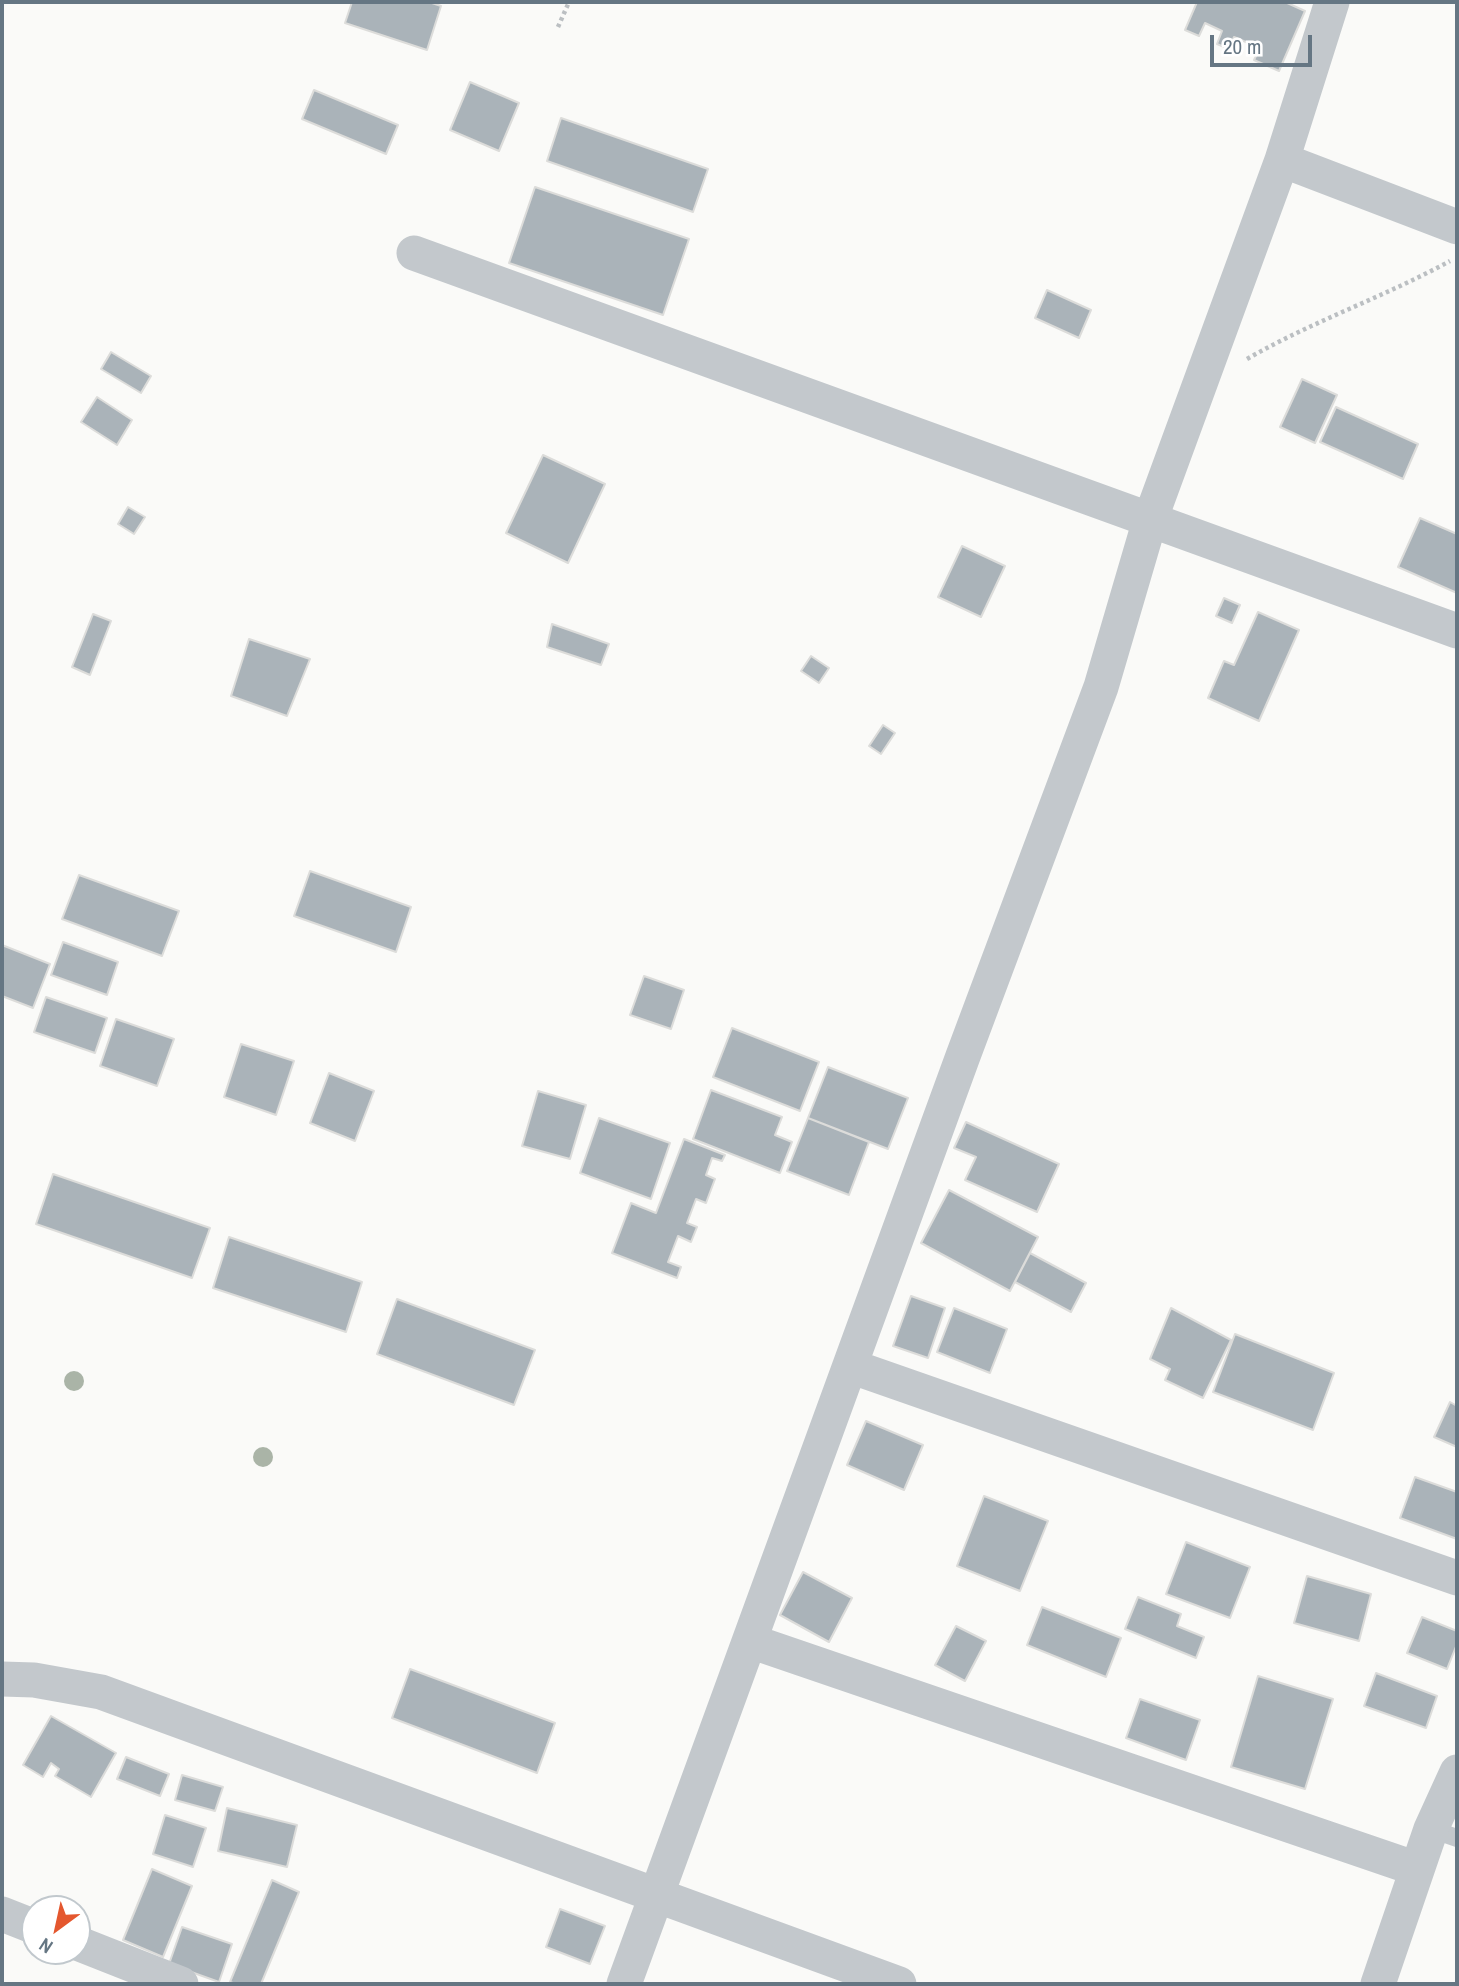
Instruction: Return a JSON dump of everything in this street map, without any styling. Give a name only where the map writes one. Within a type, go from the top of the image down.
[{"type":"street","points":[[624,1984],[1101,688],[1150,520],[1282,160],[1332,2]]},
{"type":"street","points":[[1282,160],[1457,228]]},
{"type":"street","points":[[414,253],[1457,631]]},
{"type":"street","points":[[850,1366],[1457,1578]]},
{"type":"street","points":[[750,1641],[1417,1869]]},
{"type":"street","points":[[2,1679],[34,1680],[101,1692],[899,1984]]},
{"type":"street","points":[[1378,1984],[1417,1869],[1444,1833],[1457,1772]]},
{"type":"street","points":[[2,1914],[21,1921]]},
{"type":"street","points":[[91,1949],[181,1984]]},
{"type":"path","points":[[558,27],[569,2]]},
{"type":"path","points":[[1244,360],[1278,341],[1414,281],[1457,257]]},
{"type":"building","points":[[352,2],[429,2],[441,6],[427,50],[345,23]]},
{"type":"building","points":[[1197,2],[1285,2],[1305,11],[1279,71],[1254,60],[1260,48],[1234,37],[1229,49],[1217,44],[1222,31],[1205,23],[1199,36],[1185,30]]},
{"type":"building","points":[[470,82],[519,103],[499,151],[450,130]]},
{"type":"building","points":[[314,90],[398,125],[386,154],[302,119]]},
{"type":"building","points":[[561,118],[708,169],[693,212],[547,161]]},
{"type":"building","points":[[535,187],[689,239],[663,315],[509,263]]},
{"type":"building","points":[[1047,290],[1091,310],[1079,338],[1035,318]]},
{"type":"building","points":[[111,352],[151,376],[141,393],[101,369]]},
{"type":"building","points":[[1302,379],[1337,395],[1315,443],[1280,427]]},
{"type":"building","points":[[97,397],[132,420],[117,445],[81,422]]},
{"type":"building","points":[[1336,407],[1418,444],[1403,479],[1320,442]]},
{"type":"building","points":[[543,455],[605,484],[568,563],[506,533]]},
{"type":"building","points":[[128,507],[145,517],[134,534],[118,524]]},
{"type":"building","points":[[1420,518],[1457,534],[1457,593],[1398,567]]},
{"type":"building","points":[[962,546],[1005,566],[981,617],[938,597]]},
{"type":"building","points":[[1224,598],[1240,605],[1232,623],[1216,616]]},
{"type":"building","points":[[1258,612],[1299,630],[1259,721],[1208,698],[1224,661],[1234,665]]},
{"type":"building","points":[[93,614],[111,621],[90,675],[72,667]]},
{"type":"building","points":[[552,624],[609,644],[601,665],[547,647]]},
{"type":"building","points":[[249,639],[310,659],[287,716],[231,696]]},
{"type":"building","points":[[811,656],[829,668],[819,683],[801,671]]},
{"type":"building","points":[[883,725],[895,733],[881,754],[869,746]]},
{"type":"building","points":[[310,871],[411,907],[396,952],[294,916]]},
{"type":"building","points":[[79,875],[179,911],[162,956],[62,919]]},
{"type":"building","points":[[63,942],[118,962],[107,995],[51,975]]},
{"type":"building","points":[[2,945],[50,964],[33,1008],[2,996]]},
{"type":"building","points":[[644,976],[684,990],[671,1029],[630,1015]]},
{"type":"building","points":[[46,997],[107,1018],[95,1053],[34,1032]]},
{"type":"building","points":[[116,1019],[174,1039],[157,1086],[100,1066]]},
{"type":"building","points":[[732,1028],[819,1062],[800,1111],[713,1077]]},
{"type":"building","points":[[241,1044],[294,1061],[276,1115],[224,1097]]},
{"type":"building","points":[[828,1067],[908,1098],[888,1149],[808,1118]]},
{"type":"building","points":[[329,1073],[374,1091],[355,1141],[310,1123]]},
{"type":"building","points":[[711,1090],[782,1117],[775,1135],[792,1142],[780,1173],[693,1139]]},
{"type":"building","points":[[538,1091],[586,1105],[570,1159],[522,1146]]},
{"type":"building","points":[[599,1118],[670,1143],[651,1199],[580,1173]]},
{"type":"building","points":[[808,1118],[869,1142],[849,1195],[787,1171]]},
{"type":"building","points":[[966,1122],[1059,1164],[1037,1212],[965,1180],[976,1157],[954,1148]]},
{"type":"building","points":[[684,1139],[725,1155],[722,1161],[712,1158],[706,1175],[715,1179],[706,1203],[696,1199],[687,1223],[697,1227],[691,1242],[678,1236],[668,1262],[681,1267],[677,1278],[612,1253],[631,1203],[656,1213]]},
{"type":"building","points":[[53,1174],[210,1228],[192,1278],[36,1224]]},
{"type":"building","points":[[949,1190],[1038,1237],[1010,1291],[921,1243]]},
{"type":"building","points":[[229,1237],[362,1282],[346,1332],[213,1288]]},
{"type":"building","points":[[1030,1253],[1086,1283],[1071,1312],[1015,1282]]},
{"type":"building","points":[[911,1296],[945,1308],[928,1358],[893,1346]]},
{"type":"building","points":[[397,1299],[535,1350],[514,1405],[377,1354]]},
{"type":"building","points":[[954,1308],[1007,1329],[990,1373],[937,1352]]},
{"type":"building","points":[[1171,1308],[1231,1340],[1203,1398],[1165,1380],[1170,1369],[1150,1359]]},
{"type":"building","points":[[1235,1334],[1334,1373],[1313,1430],[1213,1392]]},
{"type":"building","points":[[1450,1402],[1457,1406],[1457,1447],[1434,1437]]},
{"type":"building","points":[[866,1421],[923,1445],[904,1490],[847,1465]]},
{"type":"building","points":[[1415,1477],[1457,1492],[1457,1539],[1400,1518]]},
{"type":"building","points":[[984,1496],[1048,1521],[1020,1591],[957,1566]]},
{"type":"building","points":[[1186,1542],[1250,1567],[1230,1618],[1166,1594]]},
{"type":"building","points":[[803,1572],[852,1598],[829,1642],[780,1615]]},
{"type":"building","points":[[1307,1576],[1371,1594],[1359,1641],[1294,1623]]},
{"type":"building","points":[[1138,1597],[1181,1614],[1177,1626],[1204,1637],[1196,1658],[1125,1629]]},
{"type":"building","points":[[1042,1607],[1121,1638],[1106,1677],[1027,1645]]},
{"type":"building","points":[[1422,1617],[1457,1631],[1457,1644],[1447,1669],[1407,1653]]},
{"type":"building","points":[[956,1626],[986,1641],[965,1681],[935,1665]]},
{"type":"building","points":[[410,1669],[555,1723],[537,1773],[392,1718]]},
{"type":"building","points":[[1376,1673],[1437,1696],[1426,1728],[1364,1706]]},
{"type":"building","points":[[1258,1676],[1333,1699],[1305,1789],[1231,1767]]},
{"type":"building","points":[[1140,1699],[1200,1720],[1186,1760],[1126,1738]]},
{"type":"building","points":[[51,1716],[116,1753],[91,1797],[55,1776],[59,1769],[51,1763],[43,1777],[23,1765]]},
{"type":"building","points":[[126,1757],[169,1774],[160,1796],[117,1779]]},
{"type":"building","points":[[182,1775],[223,1787],[215,1811],[175,1800]]},
{"type":"building","points":[[227,1808],[297,1825],[287,1867],[218,1851]]},
{"type":"building","points":[[165,1815],[206,1828],[193,1867],[153,1854]]},
{"type":"building","points":[[152,1869],[192,1886],[163,1957],[123,1940]]},
{"type":"building","points":[[272,1880],[299,1892],[261,1984],[230,1982]]},
{"type":"building","points":[[560,1909],[605,1926],[590,1964],[546,1947]]},
{"type":"building","points":[[182,1927],[232,1944],[219,1982],[169,1964]]}]
